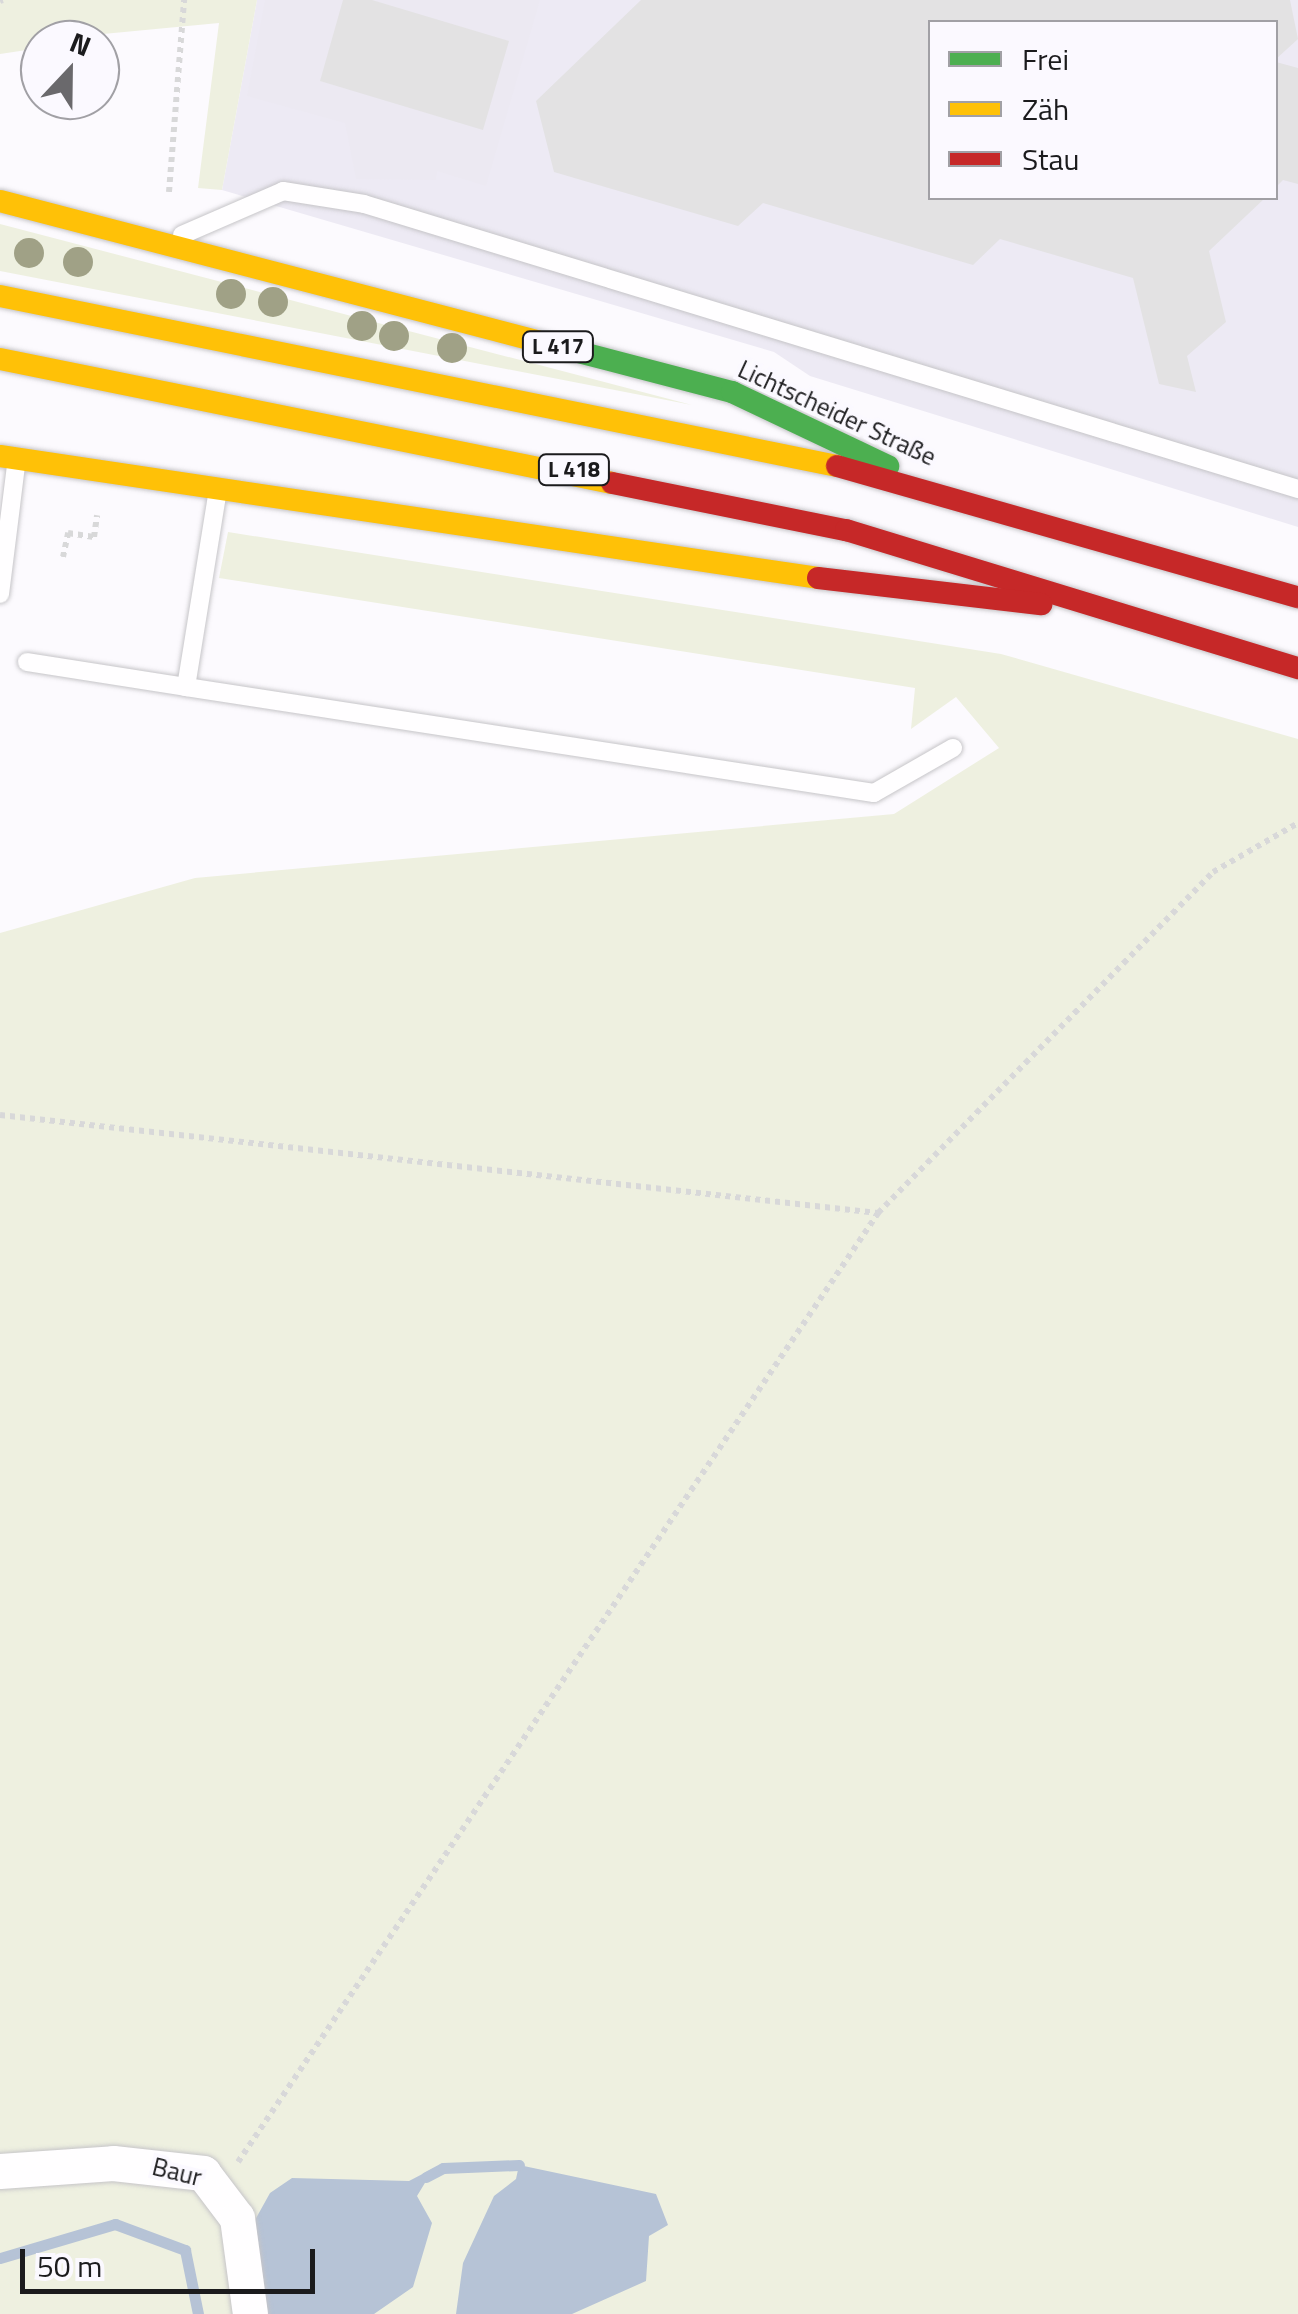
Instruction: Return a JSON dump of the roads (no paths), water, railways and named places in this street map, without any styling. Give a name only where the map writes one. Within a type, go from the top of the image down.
[{"type":"main road","name":"Lichtscheider Straße","points":[[0,202],[732,392],[936,488],[1298,597]]},
{"type":"main road","name":"L 418","points":[[0,296],[632,419],[936,488]]},
{"type":"main road","name":"L 418","points":[[0,360],[808,521],[1139,616],[1298,668]]},
{"type":"main road","points":[[8,458],[798,576],[1139,616]]},
{"type":"street","name":"Baur","points":[[0,2171],[164,2164],[203,2173],[220,2188],[237,2218],[250,2314]]},
{"type":"lane","points":[[166,246],[226,210],[283,190],[364,204],[1298,489]]},
{"type":"lane","points":[[0,594],[8,458]]},
{"type":"lane","points":[[186,687],[218,491]]},
{"type":"lane","points":[[27,662],[874,793],[953,748]]},
{"type":"water","points":[[519,2165],[656,2194],[668,2225],[649,2236],[646,2281],[572,2314],[456,2314],[463,2263],[494,2196],[516,2179]]},
{"type":"water","points":[[434,2168],[417,2196],[432,2223],[413,2287],[374,2314],[266,2314],[255,2220],[270,2193],[292,2178],[409,2181]]},
{"type":"waterway","points":[[426,2177],[443,2168],[519,2165]]},
{"type":"waterway","points":[[0,2258],[115,2224],[185,2250],[198,2314]]}]
